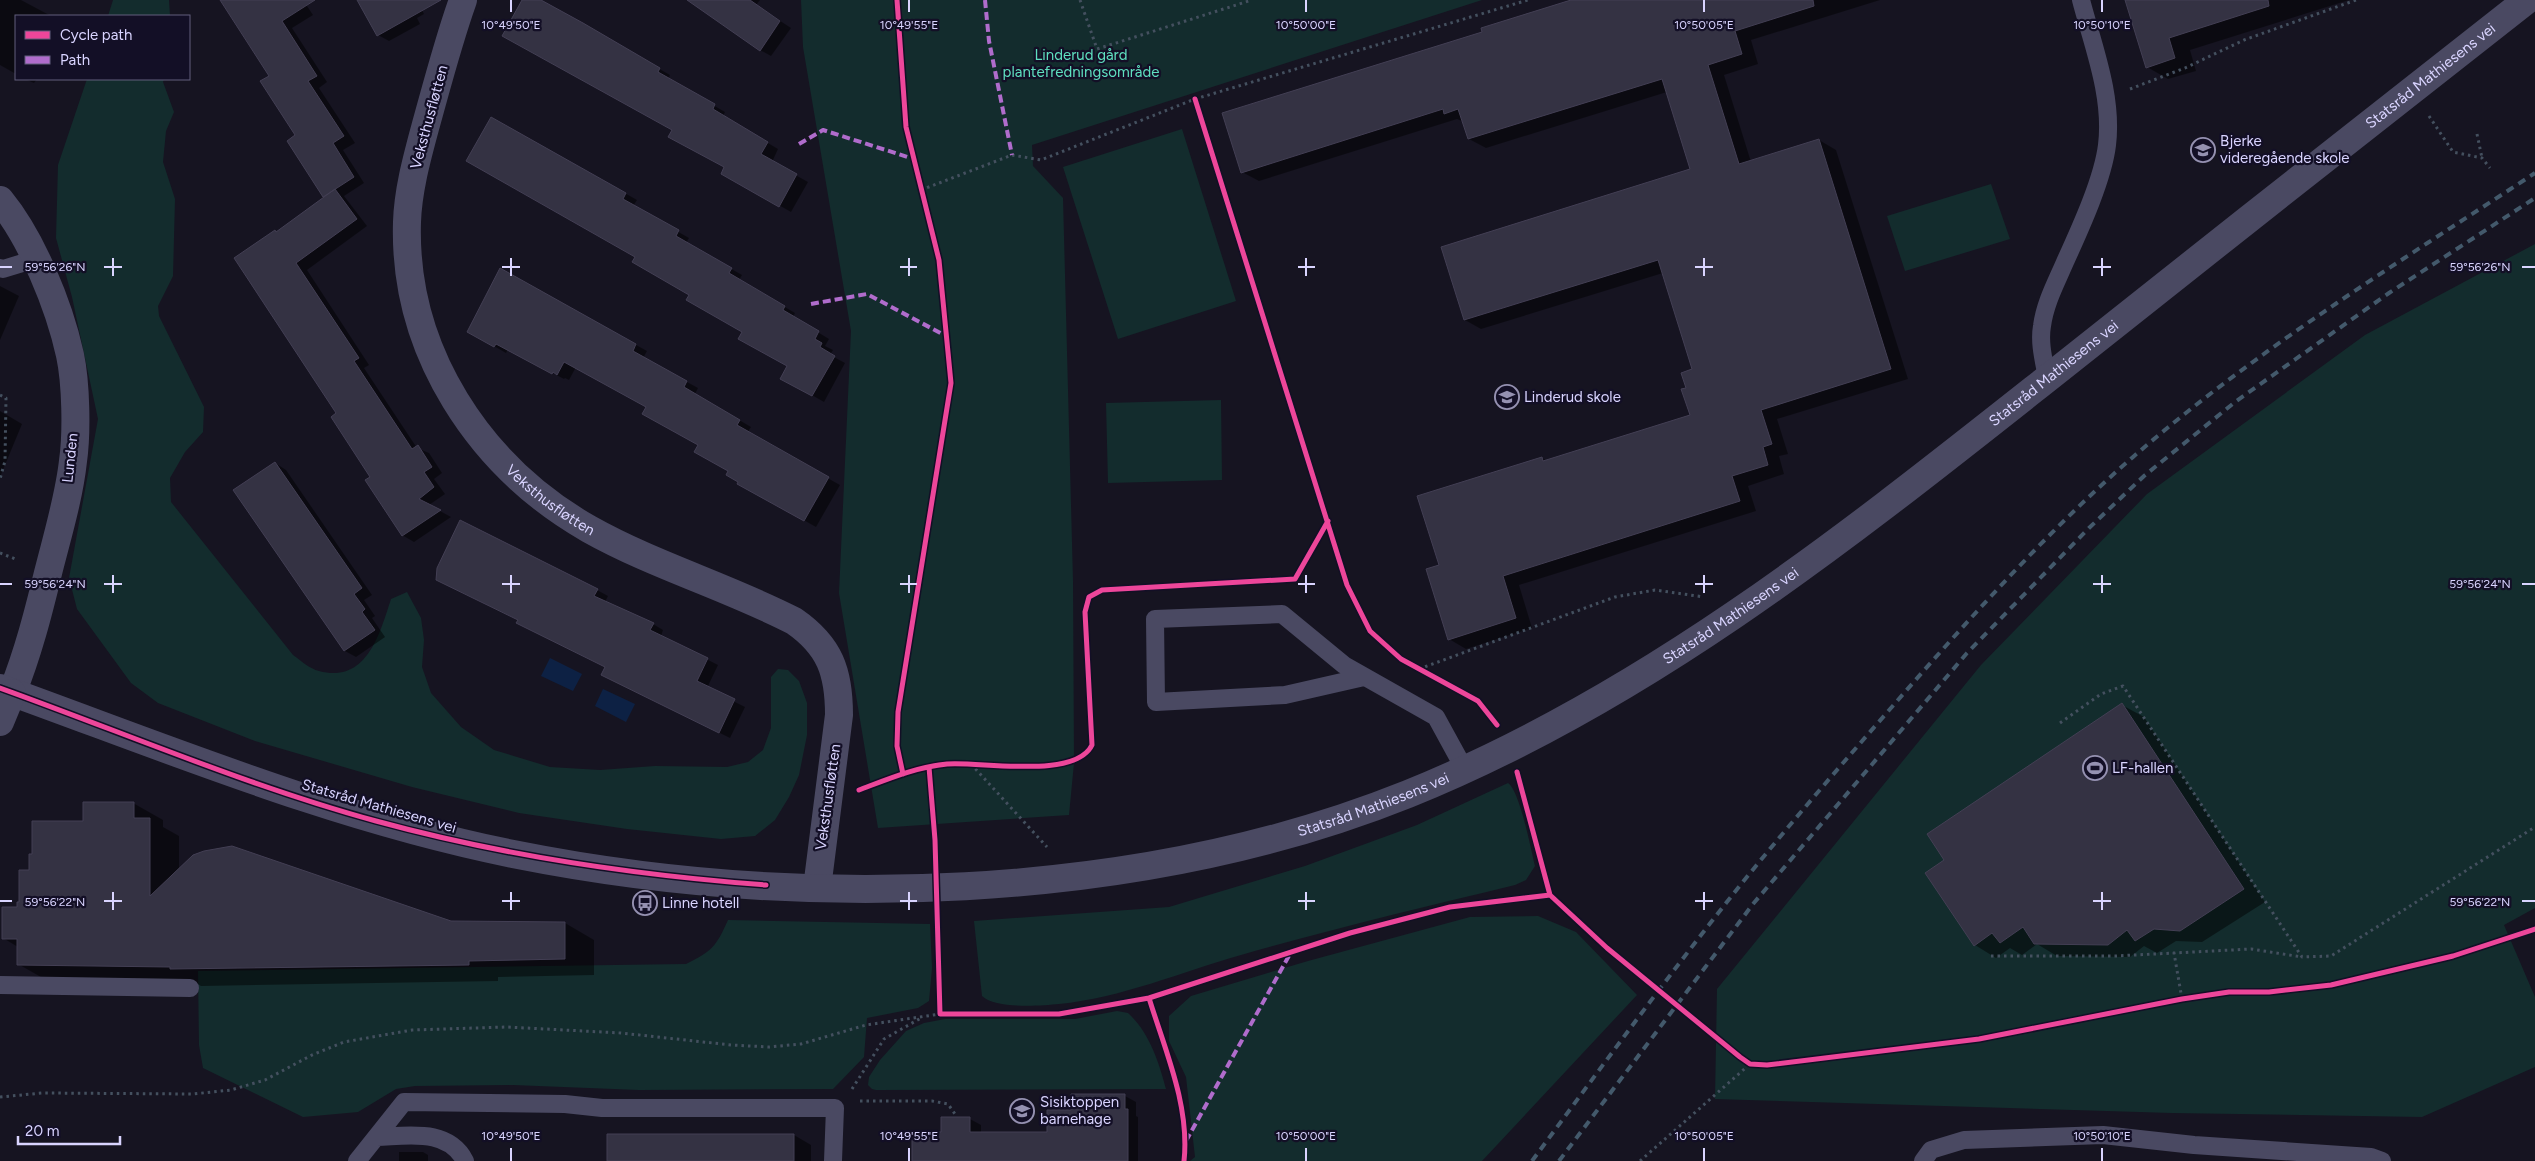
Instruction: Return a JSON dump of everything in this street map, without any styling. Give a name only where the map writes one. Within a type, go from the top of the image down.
[{"type":"street","name":"Veksthusfløtten","points":[[463,0],[438,77],[416,162],[407,220],[412,278],[425,336],[437,367],[452,398],[473,429],[506,465],[550,504],[590,529],[628,548],[741,596],[794,621],[811,633],[824,648],[831,662],[839,696],[839,715],[817,888]]},
{"type":"street","name":"Statsråd Mathiesens vei","points":[[6,691],[194,761],[306,799],[438,837],[515,854],[619,871],[697,880],[817,888],[885,889],[992,884],[1043,880],[1166,862],[1269,838],[1330,821],[1401,796],[1465,770],[1562,722],[1695,641],[1857,528],[2527,0]]},
{"type":"street","name":"Lunden","points":[[0,200],[36,259],[56,308],[70,356],[74,414],[73,461],[30,646],[6,691],[0,722]]},
{"type":"lane","points":[[2047,378],[2042,348],[2042,327],[2047,302],[2100,174],[2107,146],[2106,98],[2081,0]]},
{"type":"lane","points":[[0,268],[3,269],[36,259]]},
{"type":"lane","points":[[1364,677],[1285,695],[1156,702],[1155,619],[1282,614],[1344,665],[1436,717],[1465,770]]},
{"type":"lane","points":[[0,985],[190,988]]},
{"type":"lane","points":[[357,1161],[404,1102],[565,1104],[602,1108],[840,1104],[833,1161]]},
{"type":"lane","points":[[1923,1161],[1931,1150],[1964,1140],[2103,1135],[2194,1145],[2371,1157],[2382,1161]]},
{"type":"lane","points":[[377,1137],[432,1136],[459,1150],[465,1161]]},
{"type":"path","points":[[1080,0],[1098,49],[1252,0]]},
{"type":"path","points":[[921,190],[1012,155],[1041,160],[1195,99],[1528,0]]},
{"type":"path","points":[[2106,98],[2185,68],[2244,40],[2356,0]]},
{"type":"path","points":[[1195,99],[1198,108]]},
{"type":"path","points":[[2426,111],[2453,152],[2482,158]]},
{"type":"path","points":[[2477,134],[2482,158],[2490,168]]},
{"type":"path","points":[[919,182],[924,198]]},
{"type":"path","points":[[0,395],[6,398],[4,461],[0,479]]},
{"type":"path","points":[[0,553],[23,563]]},
{"type":"path","points":[[1419,669],[1615,597],[1655,590],[1709,598]]},
{"type":"path","points":[[1413,665],[1427,673]]},
{"type":"path","points":[[2060,723],[2101,694],[2123,686],[2302,957]]},
{"type":"path","points":[[964,764],[980,764]]},
{"type":"path","points":[[972,764],[1049,849]]},
{"type":"path","points":[[1991,956],[2115,956],[2251,950],[2302,957],[2331,956],[2535,827]]},
{"type":"path","points":[[2174,953],[2182,998]]},
{"type":"path","points":[[2172,1000],[2191,997]]},
{"type":"path","points":[[940,1005],[940,1014]]},
{"type":"path","points":[[0,1097],[42,1093],[193,1094],[231,1090],[265,1080],[312,1055],[344,1042],[412,1030],[507,1026],[622,1033],[732,1045],[769,1047],[801,1044],[866,1025],[950,1014]]},
{"type":"path","points":[[840,1104],[884,1039],[923,1017]]},
{"type":"path","points":[[1640,1161],[1747,1062],[1758,1065]]},
{"type":"path","points":[[840,1104],[932,1101],[948,1104],[955,1114]]},
{"type":"green space","points":[[113,0],[169,0],[170,15],[108,15]]},
{"type":"green space","name":"Linderud gård plantefredningsområde","points":[[801,0],[1482,0],[1032,145],[1033,166],[1063,198],[1073,581],[1074,763],[1069,815],[878,828],[839,593],[851,331],[803,47]]},
{"type":"green space","points":[[87,80],[164,80],[174,112],[166,131],[163,162],[175,199],[173,276],[158,306],[159,316],[204,407],[203,432],[185,452],[170,478],[171,502],[293,655],[319,671],[335,673],[349,670],[360,663],[369,653],[382,626],[391,599],[407,592],[421,618],[424,640],[422,667],[431,693],[461,727],[494,750],[550,767],[600,770],[655,766],[727,767],[748,762],[763,750],[771,728],[771,677],[778,669],[788,670],[799,681],[807,703],[807,735],[799,775],[789,797],[775,820],[755,836],[721,839],[627,829],[519,813],[412,787],[255,741],[158,703],[131,683],[77,609],[69,578],[98,419],[72,297],[56,238],[58,165]]},
{"type":"green space","points":[[1182,129],[1236,301],[1118,339],[1063,167]]},
{"type":"green space","points":[[1991,184],[2010,239],[1905,271],[1887,216]]},
{"type":"green space","points":[[2535,244],[2535,908],[2504,925],[2535,997],[2535,1067],[2422,1117],[2172,1113],[1715,1099],[1717,989],[1981,665],[2147,494],[2365,335]]},
{"type":"green space","points":[[1221,400],[1222,480],[1108,483],[1106,403]]},
{"type":"green space","points":[[1508,783],[1517,797],[1521,809],[1535,866],[1526,880],[1515,885],[1275,945],[1151,984],[1082,1001],[1030,1006],[1007,1005],[997,1003],[982,996],[974,921],[1169,907],[1305,866],[1417,825]]},
{"type":"green space","points":[[1538,916],[1576,932],[1637,995],[1482,1161],[1190,1161],[1195,1157],[1186,1077],[1169,1041],[1169,1016],[1191,996],[1308,961],[1470,917]]},
{"type":"green space","points":[[728,920],[930,924],[932,968],[929,1001],[918,1008],[867,1018],[864,1057],[833,1089],[639,1090],[513,1085],[415,1086],[396,1089],[358,1112],[303,1117],[203,1068],[199,1045],[198,971],[686,964],[712,947]]},
{"type":"green space","points":[[1117,1011],[1128,1013],[1142,1029],[1160,1068],[1166,1089],[876,1090],[868,1085],[869,1077],[880,1060],[906,1031],[924,1023],[945,1019],[1075,1019]]},
{"type":"water","points":[[550,658],[582,674],[573,691],[541,676]]},
{"type":"water","points":[[603,689],[635,704],[626,722],[595,706]]},
{"type":"building","points":[[220,0],[315,0],[282,21],[317,76],[308,81],[344,136],[333,143],[354,177],[323,197],[287,141],[295,135],[260,81],[269,76]]},
{"type":"building","points":[[357,0],[441,0],[377,36]]},
{"type":"building","points":[[522,0],[541,0],[583,23],[660,68],[658,72],[715,104],[713,109],[768,142],[761,154],[797,174],[779,207],[721,174],[724,167],[668,137],[672,130],[502,36]]},
{"type":"building","points":[[687,0],[750,0],[780,21],[760,51]]},
{"type":"building","points":[[1571,0],[1813,0],[1814,6],[1735,31],[1742,54],[1708,65],[1739,164],[1819,139],[1891,369],[1761,410],[1772,444],[1763,447],[1768,465],[1732,476],[1740,501],[1503,576],[1516,618],[1448,640],[1426,569],[1439,565],[1417,496],[1542,457],[1543,461],[1690,415],[1681,389],[1686,388],[1681,373],[1692,369],[1658,260],[1464,320],[1441,247],[1690,169],[1662,79],[1468,139],[1458,109],[1444,114],[1443,109],[1241,173],[1222,113],[1482,32],[1481,28]]},
{"type":"building","points":[[2125,0],[2268,0],[2269,6],[2169,38],[2175,58],[2146,68]]},
{"type":"building","points":[[491,117],[626,193],[623,199],[679,230],[676,236],[732,268],[729,273],[785,306],[783,310],[819,331],[815,339],[822,343],[820,347],[835,356],[812,396],[780,379],[787,366],[738,339],[742,332],[686,300],[689,295],[632,262],[635,257],[466,161]]},
{"type":"building","points":[[335,189],[357,219],[296,263],[359,358],[354,361],[412,449],[418,445],[432,467],[424,472],[434,487],[419,499],[441,510],[402,536],[365,480],[370,477],[331,417],[336,413],[234,258],[275,230],[276,232]]},
{"type":"building","points":[[500,268],[636,344],[633,351],[687,381],[684,387],[740,420],[737,425],[829,477],[804,521],[737,484],[738,482],[726,475],[728,471],[694,452],[698,445],[642,414],[646,407],[564,362],[557,375],[553,372],[552,374],[496,344],[494,347],[467,332]]},
{"type":"building","points":[[275,462],[362,588],[354,594],[365,609],[362,612],[375,630],[344,651],[233,490]]},
{"type":"building","points":[[460,520],[598,589],[594,596],[654,623],[650,630],[708,658],[697,681],[735,699],[719,733],[601,675],[605,667],[516,623],[518,620],[436,580],[437,568]]},
{"type":"building","name":"LF-hallen","points":[[2122,703],[2244,889],[2180,931],[2154,929],[2135,941],[2127,930],[2108,945],[2034,944],[2023,927],[2000,943],[1992,933],[1974,946],[1925,873],[1944,860],[1927,834]]},
{"type":"building","points":[[83,802],[134,802],[134,818],[150,818],[150,896],[193,855],[232,846],[451,921],[565,922],[565,959],[469,961],[469,965],[170,969],[170,967],[17,965],[17,939],[2,939],[2,907],[17,907],[17,902],[19,902],[19,870],[29,870],[29,854],[32,854],[32,821],[83,821]]},
{"type":"building","points":[[1071,1094],[1125,1094],[1125,1109],[1128,1109],[1128,1161],[912,1161],[912,1132],[941,1132],[941,1117],[970,1117],[970,1132],[1047,1132],[1047,1110],[1071,1110]]},
{"type":"building","points":[[607,1134],[794,1134],[794,1161],[607,1161]]},
{"type":"railway","points":[[1532,1161],[1685,955],[1779,838],[1959,631],[2015,570],[2073,512],[2180,417],[2279,343],[2380,274],[2535,173]]},
{"type":"railway","points":[[1559,1161],[1753,904],[1967,653],[2089,528],[2144,476],[2235,402],[2389,293],[2535,198]]},
{"type":"marked path","points":[[985,0],[989,41],[1012,155]]},
{"type":"marked path","points":[[799,144],[823,130],[914,159]]},
{"type":"marked path","points":[[811,304],[867,294],[946,336]]},
{"type":"marked path","points":[[1186,1141],[1291,952]]},
{"type":"cycle path","points":[[897,0],[906,127],[939,260],[951,383],[898,712],[897,746],[903,774]]},
{"type":"cycle path","points":[[1195,99],[1347,585],[1370,631],[1401,659],[1478,701],[1497,725]]},
{"type":"cycle path","points":[[859,790],[902,774],[947,764],[1047,766],[1067,762],[1082,756],[1092,745],[1085,612],[1089,597],[1102,590],[1295,579],[1328,521]]},
{"type":"cycle path","points":[[0,688],[281,792],[376,821],[521,854],[618,870],[766,885]]},
{"type":"cycle path","points":[[929,767],[935,840],[940,1014],[1059,1014],[1149,998],[1350,933],[1450,907],[1550,895],[1607,948],[1740,1057],[1750,1064],[1767,1065],[1979,1039],[2182,999],[2229,992],[2269,992],[2331,985],[2453,956],[2535,929]]},
{"type":"cycle path","points":[[1517,772],[1550,895]]},
{"type":"cycle path","points":[[1149,998],[1169,1058],[1180,1099],[1185,1140],[1184,1161]]},
{"type":"place","name":"Bjerke videregående skole","points":[[2203,150]]},
{"type":"place","name":"Linderud skole","points":[[1507,397]]},
{"type":"place","name":"LF-hallen","points":[[2095,768]]},
{"type":"place","name":"Linne hotell","points":[[645,903]]},
{"type":"place","name":"Sisiktoppen barnehage","points":[[1022,1111]]}]
